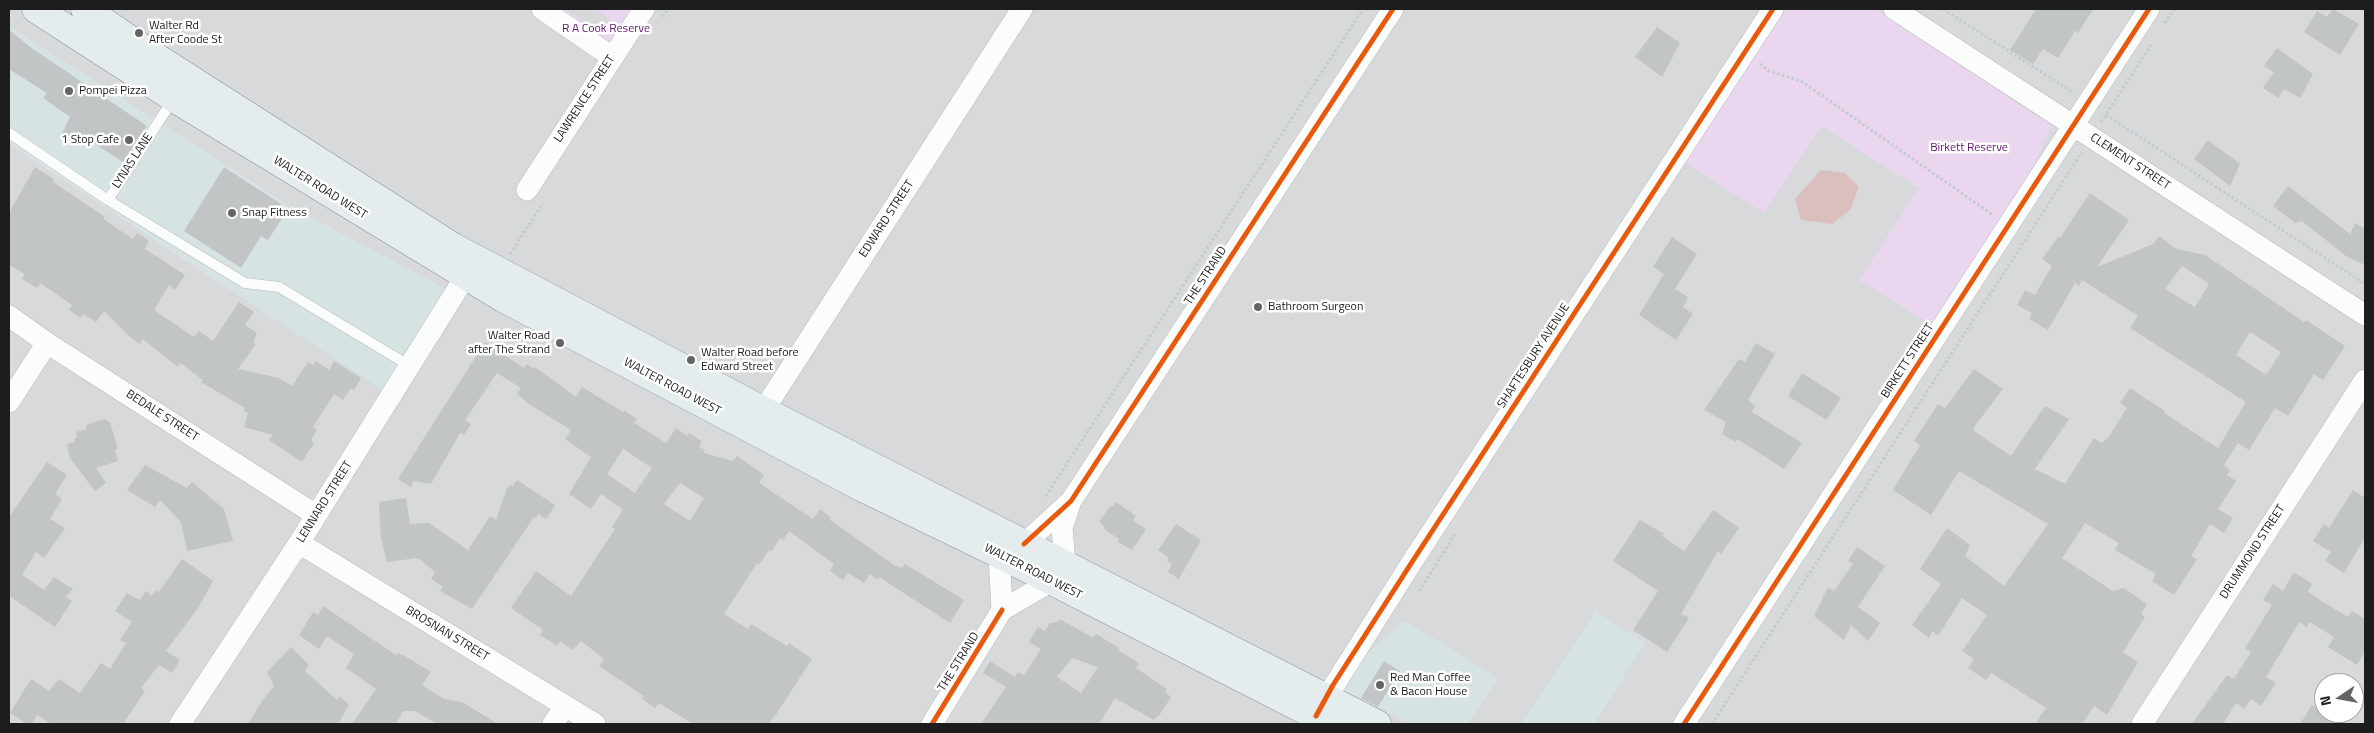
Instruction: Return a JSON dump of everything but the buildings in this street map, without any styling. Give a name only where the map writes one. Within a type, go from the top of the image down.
[{"type":"main road","name":"WALTER ROAD WEST","points":[[36,9],[174,98],[465,277],[757,420],[1024,544],[1058,572]]},
{"type":"main road","name":"WALTER ROAD WEST","points":[[85,9],[453,248],[757,420],[863,488],[999,554],[1058,572],[1324,712],[1377,724]]},
{"type":"street","points":[[542,9],[612,57]]},
{"type":"street","name":"LAWRENCE STREET","points":[[527,190],[644,9]]},
{"type":"street","name":"EDWARD STREET","points":[[757,420],[1022,9]]},
{"type":"street","name":"THE STRAND","points":[[1024,544],[1071,501],[1393,9]]},
{"type":"street","name":"SHAFTESBURY AVENUE","points":[[1324,712],[1773,9]]},
{"type":"street","name":"CLEMENT STREET","points":[[1894,9],[2365,315]]},
{"type":"street","name":"BIRKETT STREET","points":[[1684,724],[2149,9]]},
{"type":"street","name":"LENNARD STREET","points":[[180,724],[299,544],[465,277]]},
{"type":"street","name":"BEDALE STREET","points":[[9,316],[47,343],[316,515]]},
{"type":"street","points":[[9,402],[47,343]]},
{"type":"street","name":"DRUMMOND STREET","points":[[2142,724],[2365,380]]},
{"type":"street","name":"THE STRAND","points":[[932,724],[1002,610],[1058,572],[1062,528],[1071,501]]},
{"type":"street","name":"BROSNAN STREET","points":[[299,544],[595,724]]},
{"type":"street","points":[[999,554],[1002,610]]},
{"type":"street","points":[[553,724],[565,706]]},
{"type":"lane","name":"LYNAS LANE","points":[[9,133],[108,200],[174,98]]},
{"type":"lane","points":[[108,200],[245,284],[279,287],[410,366]]},
{"type":"path","points":[[1042,502],[1363,9]]},
{"type":"path","points":[[1943,9],[2365,284]]},
{"type":"path","points":[[2164,25],[2174,9]]},
{"type":"path","points":[[1712,724],[2154,40]]},
{"type":"path","points":[[1760,64],[1769,71],[1801,81],[2008,226]]},
{"type":"shaded area","points":[[9,9],[2365,9],[2365,724],[9,724]]},
{"type":"shaded area","points":[[565,9],[594,9],[610,19],[602,33]]},
{"type":"shaded area","points":[[9,26],[287,204],[455,294],[391,396],[9,144]]},
{"type":"shaded area","points":[[1821,170],[1845,173],[1859,187],[1850,210],[1832,224],[1801,220],[1795,199]]},
{"type":"shaded area","points":[[1596,611],[1645,643],[1594,724],[1521,724]]},
{"type":"shaded area","points":[[1404,620],[1498,678],[1468,724],[1411,724],[1333,685]]},
{"type":"green space","name":"R A Cook Reserve","points":[[542,9],[644,9],[612,57]]},
{"type":"green space","name":"Birkett Reserve","points":[[1785,9],[1876,9],[2052,126],[1999,238],[1940,330],[1859,280],[1919,188],[1821,126],[1764,213],[1676,157],[1702,118]]},
{"type":"cycle path","points":[[1024,544],[1071,501],[1393,9]]},
{"type":"cycle path","points":[[1316,716],[1333,685],[1412,562],[1773,9]]},
{"type":"cycle path","points":[[1684,724],[2149,9]]},
{"type":"cycle path","points":[[932,724],[1002,610]]},
{"type":"place","name":"Walter Rd After Coode St","points":[[139,33]]},
{"type":"place","name":"Pompei Pizza","points":[[69,91]]},
{"type":"place","name":"1 Stop Cafe","points":[[129,140]]},
{"type":"place","name":"Snap Fitness","points":[[232,213]]},
{"type":"place","name":"Bathroom Surgeon","points":[[1258,307]]},
{"type":"place","name":"Walter Road after The Strand","points":[[560,343]]},
{"type":"place","name":"Walter Road before Edward Street","points":[[691,360]]},
{"type":"place","name":"Red Man Coffee & Bacon House","points":[[1380,685]]}]
